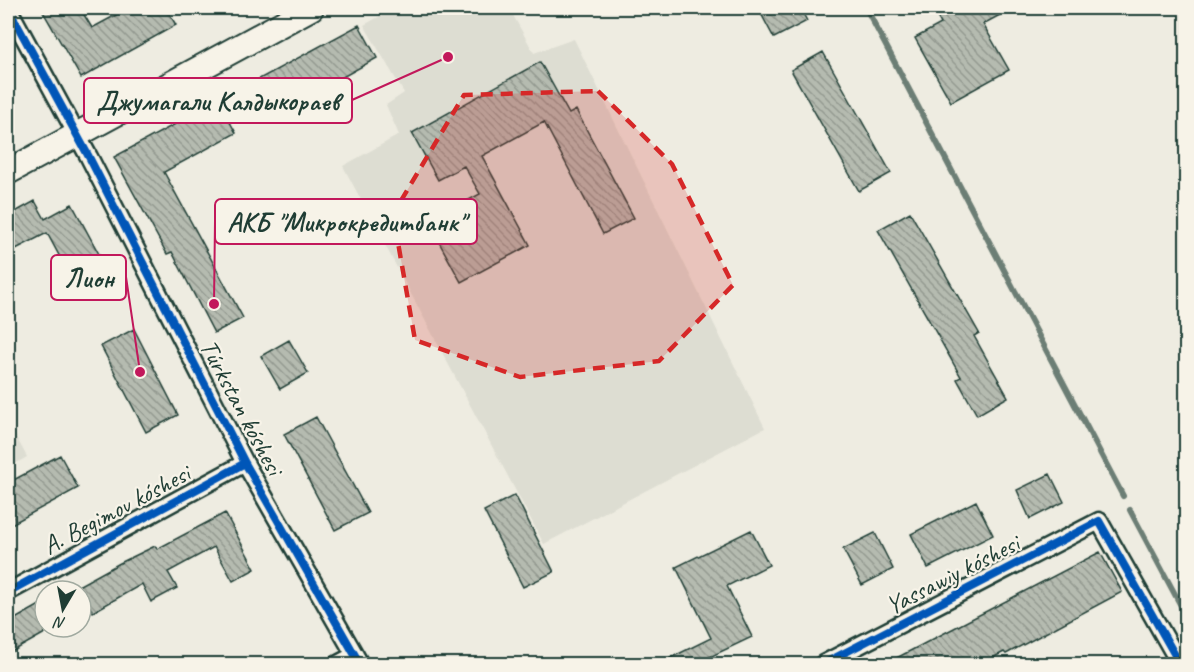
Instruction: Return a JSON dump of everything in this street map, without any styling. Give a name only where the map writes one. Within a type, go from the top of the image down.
[{"type":"street","name":"Túrkstan kóshesi","points":[[8,8],[77,135],[245,463],[357,660]]},
{"type":"street","points":[[8,172],[311,8]]},
{"type":"street","name":"A. Begimov kóshesi","points":[[8,592],[245,463]]},
{"type":"street","name":"Yassawiy kóshesi","points":[[823,664],[1099,521],[1180,664]]},
{"type":"street","points":[[338,664],[357,660]]},
{"type":"highlighted area","points":[[598,91],[672,164],[733,285],[659,361],[520,377],[415,340],[393,214],[464,95]]},
{"type":"shaded area","points":[[395,8],[509,8],[534,53],[574,39],[765,428],[544,544],[343,166],[399,135],[386,105],[404,93],[364,25]]},
{"type":"shaded area","points":[[8,422],[27,457],[8,468]]},
{"type":"building","points":[[41,8],[80,8],[92,28],[129,8],[166,8],[176,25],[81,78]]},
{"type":"building","points":[[758,8],[800,8],[807,21],[774,38]]},
{"type":"building","points":[[932,8],[1013,8],[983,24],[1009,70],[951,102],[915,38],[941,24]]},
{"type":"building","points":[[359,25],[377,58],[267,119],[248,85]]},
{"type":"building","points":[[823,52],[891,173],[859,191],[791,70]]},
{"type":"building","points":[[540,62],[569,114],[576,110],[634,218],[603,234],[544,122],[482,156],[530,245],[461,282],[428,222],[480,194],[464,166],[438,180],[412,133]]},
{"type":"building","points":[[218,101],[236,133],[164,172],[243,318],[214,333],[172,252],[167,254],[114,157]]},
{"type":"building","points":[[35,201],[45,219],[72,204],[100,256],[68,272],[47,233],[8,253],[8,216]]},
{"type":"building","points":[[910,212],[979,333],[974,336],[1008,397],[977,415],[957,379],[961,377],[878,230]]},
{"type":"building","points":[[134,329],[178,415],[146,432],[101,346]]},
{"type":"building","points":[[289,340],[308,373],[280,389],[261,356]]},
{"type":"building","points":[[316,417],[368,513],[335,530],[284,434]]},
{"type":"building","points":[[60,455],[78,488],[8,526],[8,483]]},
{"type":"building","points":[[1050,474],[1064,502],[1030,519],[1017,490]]},
{"type":"building","points":[[515,495],[554,572],[523,587],[484,511]]},
{"type":"building","points":[[976,501],[993,535],[928,568],[911,534]]},
{"type":"building","points":[[225,513],[255,569],[233,581],[214,547],[168,572],[177,588],[151,602],[142,584],[93,612],[93,579],[91,579],[155,546],[157,549]]},
{"type":"building","points":[[751,530],[769,565],[727,586],[752,637],[695,664],[658,664],[711,638],[676,567]]},
{"type":"building","points":[[875,533],[893,569],[862,585],[843,549]]},
{"type":"building","points":[[1100,552],[1122,592],[1006,654],[1004,652],[981,664],[885,664]]},
{"type":"building","points":[[33,609],[34,639],[8,654],[8,623]]},
{"type":"waterway","points":[[866,8],[1123,496]]},
{"type":"waterway","points":[[1130,510],[1186,615]]},
{"type":"cycle path","points":[[8,8],[89,157],[245,463],[360,664]]},
{"type":"cycle path","points":[[8,592],[245,463]]},
{"type":"cycle path","points":[[823,664],[1099,521],[1180,664]]},
{"type":"place","name":"Джумагали Калдыкораев","points":[[448,57]]},
{"type":"place","name":"АКБ \"Микрокредитбанк\"","points":[[214,304]]},
{"type":"place","name":"Лион","points":[[140,372]]}]
